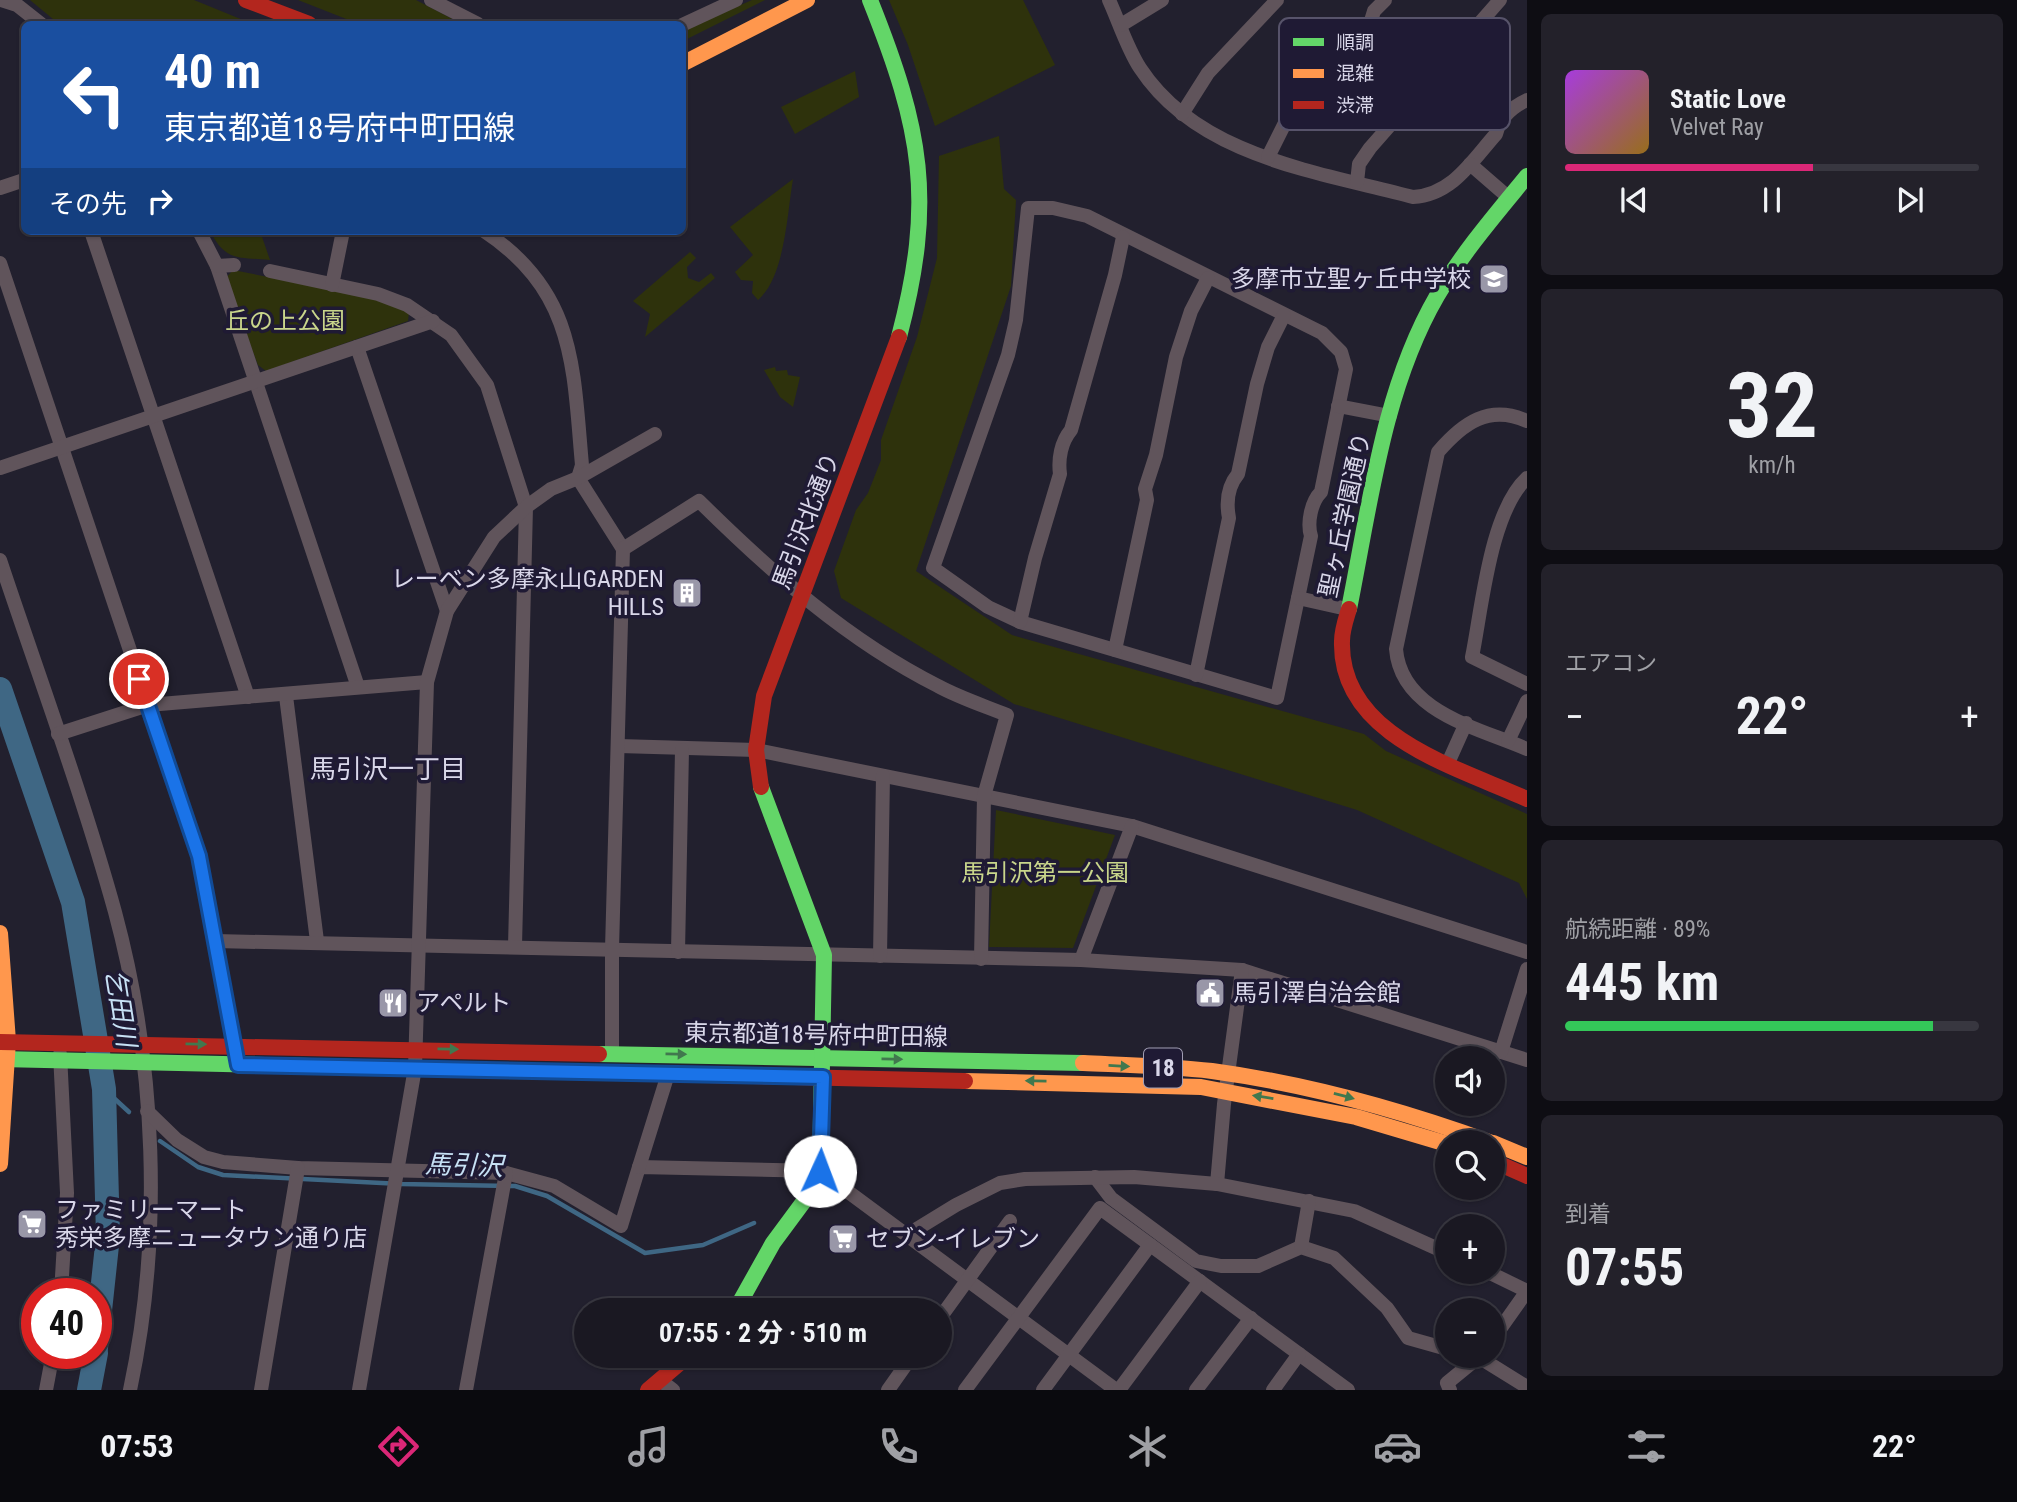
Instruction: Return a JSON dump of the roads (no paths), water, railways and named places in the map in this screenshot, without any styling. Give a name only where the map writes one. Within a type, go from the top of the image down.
[{"type":"main road","points":[[246,0],[301,21]]},
{"type":"main road","points":[[686,62],[807,0]]},
{"type":"main road","name":"馬引沢北通り","points":[[820,1171],[824,955],[765,804],[756,750],[764,696],[898,340],[913,288],[920,243],[920,163],[911,111],[903,82],[870,0]]},
{"type":"main road","name":"聖ヶ丘学園通り","points":[[1527,176],[1468,247],[1436,298],[1408,360],[1390,416],[1342,640],[1344,668],[1362,709],[1388,735],[1527,799]]},
{"type":"main road","points":[[0,933],[4,1042],[0,1164]]},
{"type":"main road","name":"18","points":[[4,1042],[134,1043]]},
{"type":"main road","name":"東京都道18号府中町田線","points":[[134,1043],[1080,1063],[1228,1073],[1326,1091],[1423,1117],[1458,1130]]},
{"type":"main road","name":"18","points":[[3,1060],[137,1062]]},
{"type":"main road","name":"東京都道18号府中町田線","points":[[137,1062],[1200,1087],[1316,1106],[1435,1140]]},
{"type":"main road","name":"東京都道18号府中町田線","points":[[1505,1148],[1527,1157]]},
{"type":"main road","points":[[1505,1166],[1527,1176]]},
{"type":"main road","points":[[742,1298],[773,1243],[810,1193],[820,1171]]},
{"type":"main road","points":[[660,1387],[677,1368]]},
{"type":"street","points":[[1,0],[17,5],[37,21]]},
{"type":"street","points":[[431,0],[472,21]]},
{"type":"street","points":[[686,22],[736,0]]},
{"type":"street","points":[[1109,0],[1139,67],[1182,114],[1205,129],[1268,158],[1413,197],[1426,197],[1444,190],[1470,164],[1497,130]]},
{"type":"street","points":[[1121,24],[1162,0]]},
{"type":"street","points":[[1182,114],[1208,73],[1277,0]]},
{"type":"street","points":[[1372,18],[1374,11],[1385,0]]},
{"type":"street","points":[[1484,18],[1500,0]]},
{"type":"street","points":[[17,5],[22,21]]},
{"type":"street","points":[[1510,112],[1527,100]]},
{"type":"street","points":[[1268,158],[1282,130]]},
{"type":"street","points":[[1357,182],[1359,164],[1386,130]]},
{"type":"street","points":[[1470,164],[1508,197]]},
{"type":"street","points":[[0,188],[21,181]]},
{"type":"street","points":[[1028,208],[1054,208],[1079,214],[1123,237],[1322,332],[1341,352],[1346,369],[1321,492],[1315,498],[1309,527],[1311,536],[1277,698],[1020,622],[988,607],[933,568],[1007,355],[1018,310],[1028,208]]},
{"type":"street","points":[[92,235],[248,697]]},
{"type":"street","points":[[201,235],[217,266],[358,687]]},
{"type":"street","points":[[332,285],[342,235]]},
{"type":"street","points":[[490,235],[506,246],[537,278],[558,313],[572,355],[582,465],[578,478],[623,549],[611,949],[612,1053]]},
{"type":"street","points":[[1020,622],[1035,558],[1060,474],[1058,463],[1107,303],[1123,237]]},
{"type":"street","points":[[0,263],[199,856],[238,1065]]},
{"type":"street","points":[[217,266],[234,265]]},
{"type":"street","points":[[270,271],[378,294],[407,305],[451,335],[487,385],[526,507],[515,946]]},
{"type":"street","points":[[1115,650],[1147,500],[1145,489],[1156,455],[1176,357],[1191,311],[1208,278]]},
{"type":"street","points":[[1196,675],[1229,517],[1227,506],[1231,482],[1238,474],[1257,384],[1268,347],[1284,315]]},
{"type":"street","points":[[0,468],[433,321]]},
{"type":"street","points":[[357,346],[447,611]]},
{"type":"street","points":[[1338,407],[1390,416]]},
{"type":"street","points":[[1527,421],[1503,414],[1481,416],[1461,428],[1438,452],[1396,639],[1399,671],[1410,691],[1466,723],[1527,749]]},
{"type":"street","points":[[359,1390],[415,1069],[428,682],[447,611],[494,537],[526,507],[551,489],[578,478],[655,434]]},
{"type":"street","points":[[1527,478],[1510,498],[1500,522],[1472,657],[1527,684]]},
{"type":"street","points":[[623,549],[699,501],[802,598],[878,651],[939,687],[1007,715],[984,796],[981,959]]},
{"type":"street","points":[[0,560],[115,914],[147,1111],[148,1244],[130,1390]]},
{"type":"street","points":[[1298,598],[1347,609]]},
{"type":"street","points":[[58,734],[148,705],[286,696],[428,682]]},
{"type":"street","points":[[286,696],[317,941]]},
{"type":"street","points":[[1508,741],[1527,701]]},
{"type":"street","points":[[1448,763],[1466,723]]},
{"type":"street","points":[[619,746],[682,750],[756,750],[1132,827],[1527,952]]},
{"type":"street","points":[[678,952],[682,750]]},
{"type":"street","points":[[880,956],[883,776]]},
{"type":"street","points":[[1081,960],[1132,827]]},
{"type":"street","points":[[215,941],[317,941],[420,946],[1081,960],[1242,970],[1482,1046]]},
{"type":"street","points":[[1503,1046],[1527,969]]},
{"type":"street","points":[[1217,1184],[1242,970]]},
{"type":"street","points":[[62,1278],[67,1193],[67,1042]]},
{"type":"street","points":[[1505,1053],[1527,1060]]},
{"type":"street","points":[[147,1111],[163,1130],[204,1157],[247,1166],[298,1171],[505,1175],[554,1186],[621,1226],[668,1074]]},
{"type":"street","points":[[639,1167],[820,1171],[1118,1390],[1200,1281]]},
{"type":"street","points":[[261,1390],[298,1171]]},
{"type":"street","points":[[466,1390],[505,1175]]},
{"type":"street","points":[[907,1235],[956,1205],[1000,1183],[1025,1179],[1094,1177],[1217,1184],[1309,1201],[1354,1211],[1435,1248]]},
{"type":"street","points":[[1094,1177],[1111,1198],[1196,1261],[1221,1266],[1258,1266],[1301,1247],[1334,1258],[1387,1308],[1408,1338],[1435,1346]]},
{"type":"street","points":[[1301,1247],[1309,1201]]},
{"type":"street","points":[[965,1390],[1100,1208],[1346,1389]]},
{"type":"street","points":[[952,1302],[1010,1221]]},
{"type":"street","points":[[1043,1390],[1150,1245]]},
{"type":"street","points":[[1505,1280],[1527,1291],[1505,1322]]},
{"type":"street","points":[[1196,1390],[1251,1318]]},
{"type":"street","points":[[1273,1390],[1299,1354]]},
{"type":"street","points":[[888,1390],[904,1368]]},
{"type":"street","points":[[1450,1390],[1447,1383],[1465,1368]]},
{"type":"street","points":[[1498,1368],[1527,1387]]},
{"type":"street","points":[[46,1390],[50,1369]]},
{"type":"waterway","name":"乞田川","points":[[0,689],[73,902],[104,1089],[108,1236],[104,1278]]},
{"type":"waterway","name":"馬引沢","points":[[104,1089],[129,1112]]},
{"type":"waterway","name":"馬引沢","points":[[160,1141],[198,1167],[223,1175],[401,1184],[515,1186],[547,1196],[645,1253],[703,1245],[754,1223]]},
{"type":"waterway","name":"乞田川","points":[[89,1390],[93,1369]]},
{"type":"place","name":"多摩市立聖ヶ丘中学校","points":[[1494,279]]},
{"type":"place","name":"レーベン多摩永山GARDEN HILLS","points":[[687,593]]},
{"type":"place","name":"馬引澤自治会館","points":[[1210,993]]},
{"type":"place","name":"アペルト","points":[[393,1003]]},
{"type":"place","name":"ファミリーマート 秀栄多摩ニュータウン通り店","points":[[32,1224]]},
{"type":"place","name":"セブン-イレブン","points":[[843,1239]]},
{"type":"district","name":"馬引沢一丁目","points":[[388,769]]},
{"type":"park label","name":"丘の上公園","points":[[285,321]]},
{"type":"park label","name":"馬引沢第一公園","points":[[1045,873]]}]
